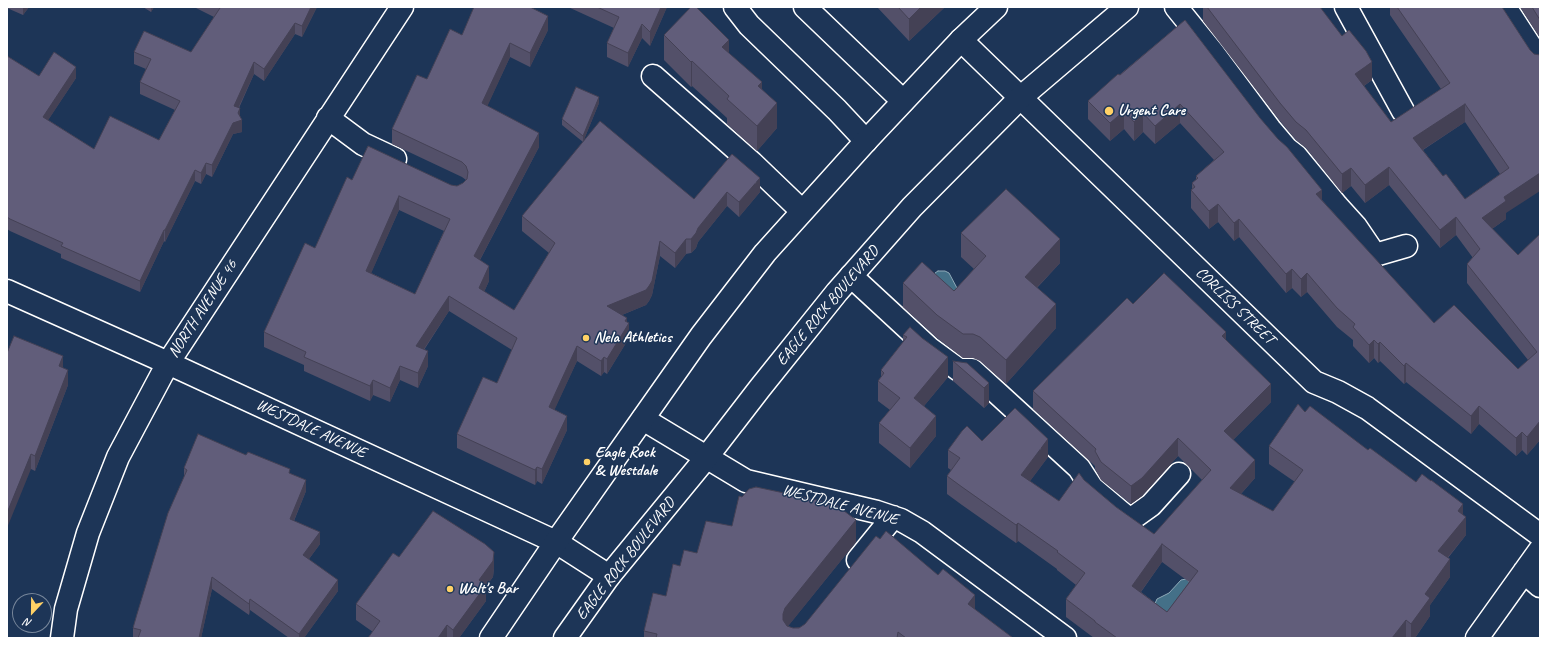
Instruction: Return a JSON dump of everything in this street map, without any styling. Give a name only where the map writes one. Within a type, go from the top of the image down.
[{"type":"street","name":"NORTH AVENUE 46","points":[[62,638],[66,609],[88,533],[118,457],[168,363],[402,7]]},
{"type":"street","points":[[735,7],[749,25],[837,110],[866,141]]},
{"type":"street","points":[[805,7],[903,101]]},
{"type":"street","points":[[490,638],[701,336],[765,253],[903,101],[961,40],[996,7]]},
{"type":"street","name":"EAGLE ROCK BOULEVARD","points":[[566,638],[609,576],[706,458],[764,382],[851,276],[912,208],[1020,98],[1127,7]]},
{"type":"street","points":[[1176,7],[1287,149],[1296,156],[1356,227],[1375,255],[1406,246]]},
{"type":"street","points":[[1346,7],[1403,111]]},
{"type":"street","points":[[1505,7],[1540,62]]},
{"type":"street","name":"CORLISS STREET","points":[[961,40],[1314,382],[1338,392],[1367,408],[1540,535]]},
{"type":"street","points":[[653,76],[752,163],[802,212]]},
{"type":"street","points":[[328,118],[363,144],[413,168]]},
{"type":"street","points":[[851,276],[929,348],[958,370],[972,370],[1079,468],[1092,488],[1130,520],[1151,505],[1179,474]]},
{"type":"street","name":"WESTDALE AVENUE","points":[[7,291],[168,363],[556,542],[609,576]]},
{"type":"street","name":"WESTDALE AVENUE","points":[[643,419],[746,481],[901,520],[922,532],[1065,638]]},
{"type":"street","points":[[844,578],[893,517]]},
{"type":"street","points":[[1476,638],[1532,579],[1540,550]]},
{"type":"water","points":[[938,271],[945,271],[949,273],[958,290],[959,299],[933,278],[935,273]]},
{"type":"water","points":[[1186,579],[1194,587],[1163,618],[1154,606],[1157,599],[1169,593],[1181,580]]},
{"type":"building","points":[[218,7],[311,7],[302,26],[295,23],[264,69],[254,62],[234,106],[240,108],[238,113],[242,120],[233,123],[212,165],[206,163],[201,173],[195,170],[140,281],[61,246],[63,243],[7,217],[7,56],[39,76],[54,52],[76,67],[43,117],[94,149],[110,116],[159,140],[180,101],[140,82],[151,59],[134,52],[144,31],[191,52],[220,8]]},
{"type":"building","points":[[474,7],[530,7],[548,16],[530,53],[510,43],[482,103],[539,133],[474,256],[489,266],[479,288],[514,310],[555,243],[522,216],[600,121],[694,199],[732,154],[760,178],[739,202],[727,192],[691,239],[686,239],[675,253],[660,241],[652,281],[646,290],[607,306],[627,318],[625,321],[629,323],[607,359],[604,357],[601,361],[577,346],[549,407],[567,416],[542,469],[537,467],[535,470],[457,434],[483,377],[497,383],[517,338],[449,296],[416,346],[428,351],[418,373],[400,366],[390,388],[373,380],[370,386],[304,357],[306,352],[264,332],[305,243],[315,248],[347,177],[352,180],[368,146],[451,185],[457,186],[467,179],[468,172],[466,166],[462,162],[392,129],[417,75],[427,79],[450,29],[462,35]],"holes":[[[399,196],[450,219],[415,294],[366,271]]]},
{"type":"building","points":[[597,7],[661,7],[650,32],[642,24],[628,53],[607,43],[619,17]]},
{"type":"building","points":[[691,7],[696,7],[729,40],[722,47],[762,82],[758,86],[777,103],[757,126],[727,99],[729,96],[692,61],[691,62],[664,35]]},
{"type":"building","points":[[898,7],[921,7],[909,19]]},
{"type":"building","points":[[1207,7],[1320,7],[1342,36],[1349,30],[1366,51],[1372,62],[1355,74],[1391,122],[1450,83],[1397,7],[1502,7],[1530,50],[1534,54],[1540,55],[1540,173],[1504,197],[1506,201],[1482,218],[1518,255],[1540,234],[1540,421],[1527,437],[1522,432],[1516,438],[1479,406],[1471,416],[1406,363],[1404,366],[1380,342],[1378,344],[1374,340],[1369,345],[1353,327],[1355,324],[1337,308],[1307,273],[1301,279],[1292,269],[1286,274],[1239,219],[1234,223],[1218,204],[1209,211],[1191,190],[1195,187],[1192,183],[1198,178],[1196,176],[1224,152],[1180,104],[1155,126],[1143,113],[1134,122],[1124,111],[1110,123],[1088,101],[1118,74],[1120,75],[1185,20],[1260,118],[1287,147],[1322,190],[1316,194],[1434,323],[1454,305],[1518,369],[1537,352],[1467,264],[1480,249],[1456,217],[1440,230],[1389,167],[1365,185],[1351,168],[1342,174],[1306,130],[1296,122]],"holes":[[[1465,104],[1509,168],[1465,199],[1446,174],[1443,176],[1413,138]]]},
{"type":"building","points":[[1532,7],[1540,7],[1540,20]]},
{"type":"building","points":[[576,87],[599,97],[583,136],[562,119]]},
{"type":"building","points":[[1006,189],[1060,239],[1025,277],[1056,304],[1006,360],[980,337],[973,334],[963,334],[937,315],[903,283],[922,262],[954,291],[986,256],[961,233]]},
{"type":"building","points":[[1164,273],[1226,332],[1222,336],[1271,384],[1224,431],[1255,460],[1230,488],[1273,511],[1303,470],[1269,446],[1298,404],[1305,412],[1310,406],[1368,450],[1370,448],[1416,482],[1422,474],[1463,504],[1458,511],[1466,517],[1438,551],[1450,559],[1425,594],[1430,598],[1411,624],[1406,620],[1392,638],[1117,638],[1066,599],[1085,573],[1057,552],[1058,551],[1018,523],[1016,525],[947,476],[960,458],[948,450],[967,426],[982,441],[1015,408],[1048,439],[1021,475],[1059,501],[1079,473],[1084,480],[1116,507],[1154,534],[1211,470],[1178,438],[1142,478],[1131,486],[1101,462],[1095,451],[1096,449],[1033,391],[1127,298],[1133,304]],"holes":[[[1162,544],[1198,571],[1167,612],[1132,586]]]},
{"type":"building","points":[[910,327],[948,357],[914,398],[936,416],[910,448],[879,423],[900,398],[878,381],[884,373],[881,370],[907,337],[903,335]]},
{"type":"building","points":[[14,336],[63,356],[59,366],[68,370],[35,456],[31,454],[7,513],[7,353]]},
{"type":"building","points":[[953,361],[967,363],[989,383],[984,388]]},
{"type":"building","points":[[198,434],[246,455],[248,452],[290,469],[289,473],[306,480],[290,519],[320,532],[303,555],[338,580],[299,634],[250,599],[249,604],[212,577],[199,638],[138,638],[141,630],[133,628],[137,614],[168,513],[187,470],[184,468]]},
{"type":"building","points":[[756,487],[835,504],[856,520],[785,608],[783,620],[787,626],[799,628],[805,624],[876,536],[880,539],[886,531],[938,575],[943,569],[975,595],[968,604],[1013,638],[906,638],[898,632],[897,638],[656,638],[657,634],[644,631],[653,593],[666,596],[673,564],[680,566],[684,550],[697,553],[706,521],[732,526],[739,496],[742,497],[749,489]]},
{"type":"building","points":[[433,511],[485,544],[494,552],[493,561],[479,580],[486,585],[453,630],[447,625],[438,638],[368,638],[380,621],[356,604],[393,553],[399,557]]},
{"type":"place","name":"Urgent Care","points":[[1109,111]]},
{"type":"place","name":"Nela Athletics","points":[[586,338]]},
{"type":"place","name":"Eagle Rock & Westdale","points":[[587,462]]},
{"type":"place","name":"Walt's Bar","points":[[450,589]]}]
